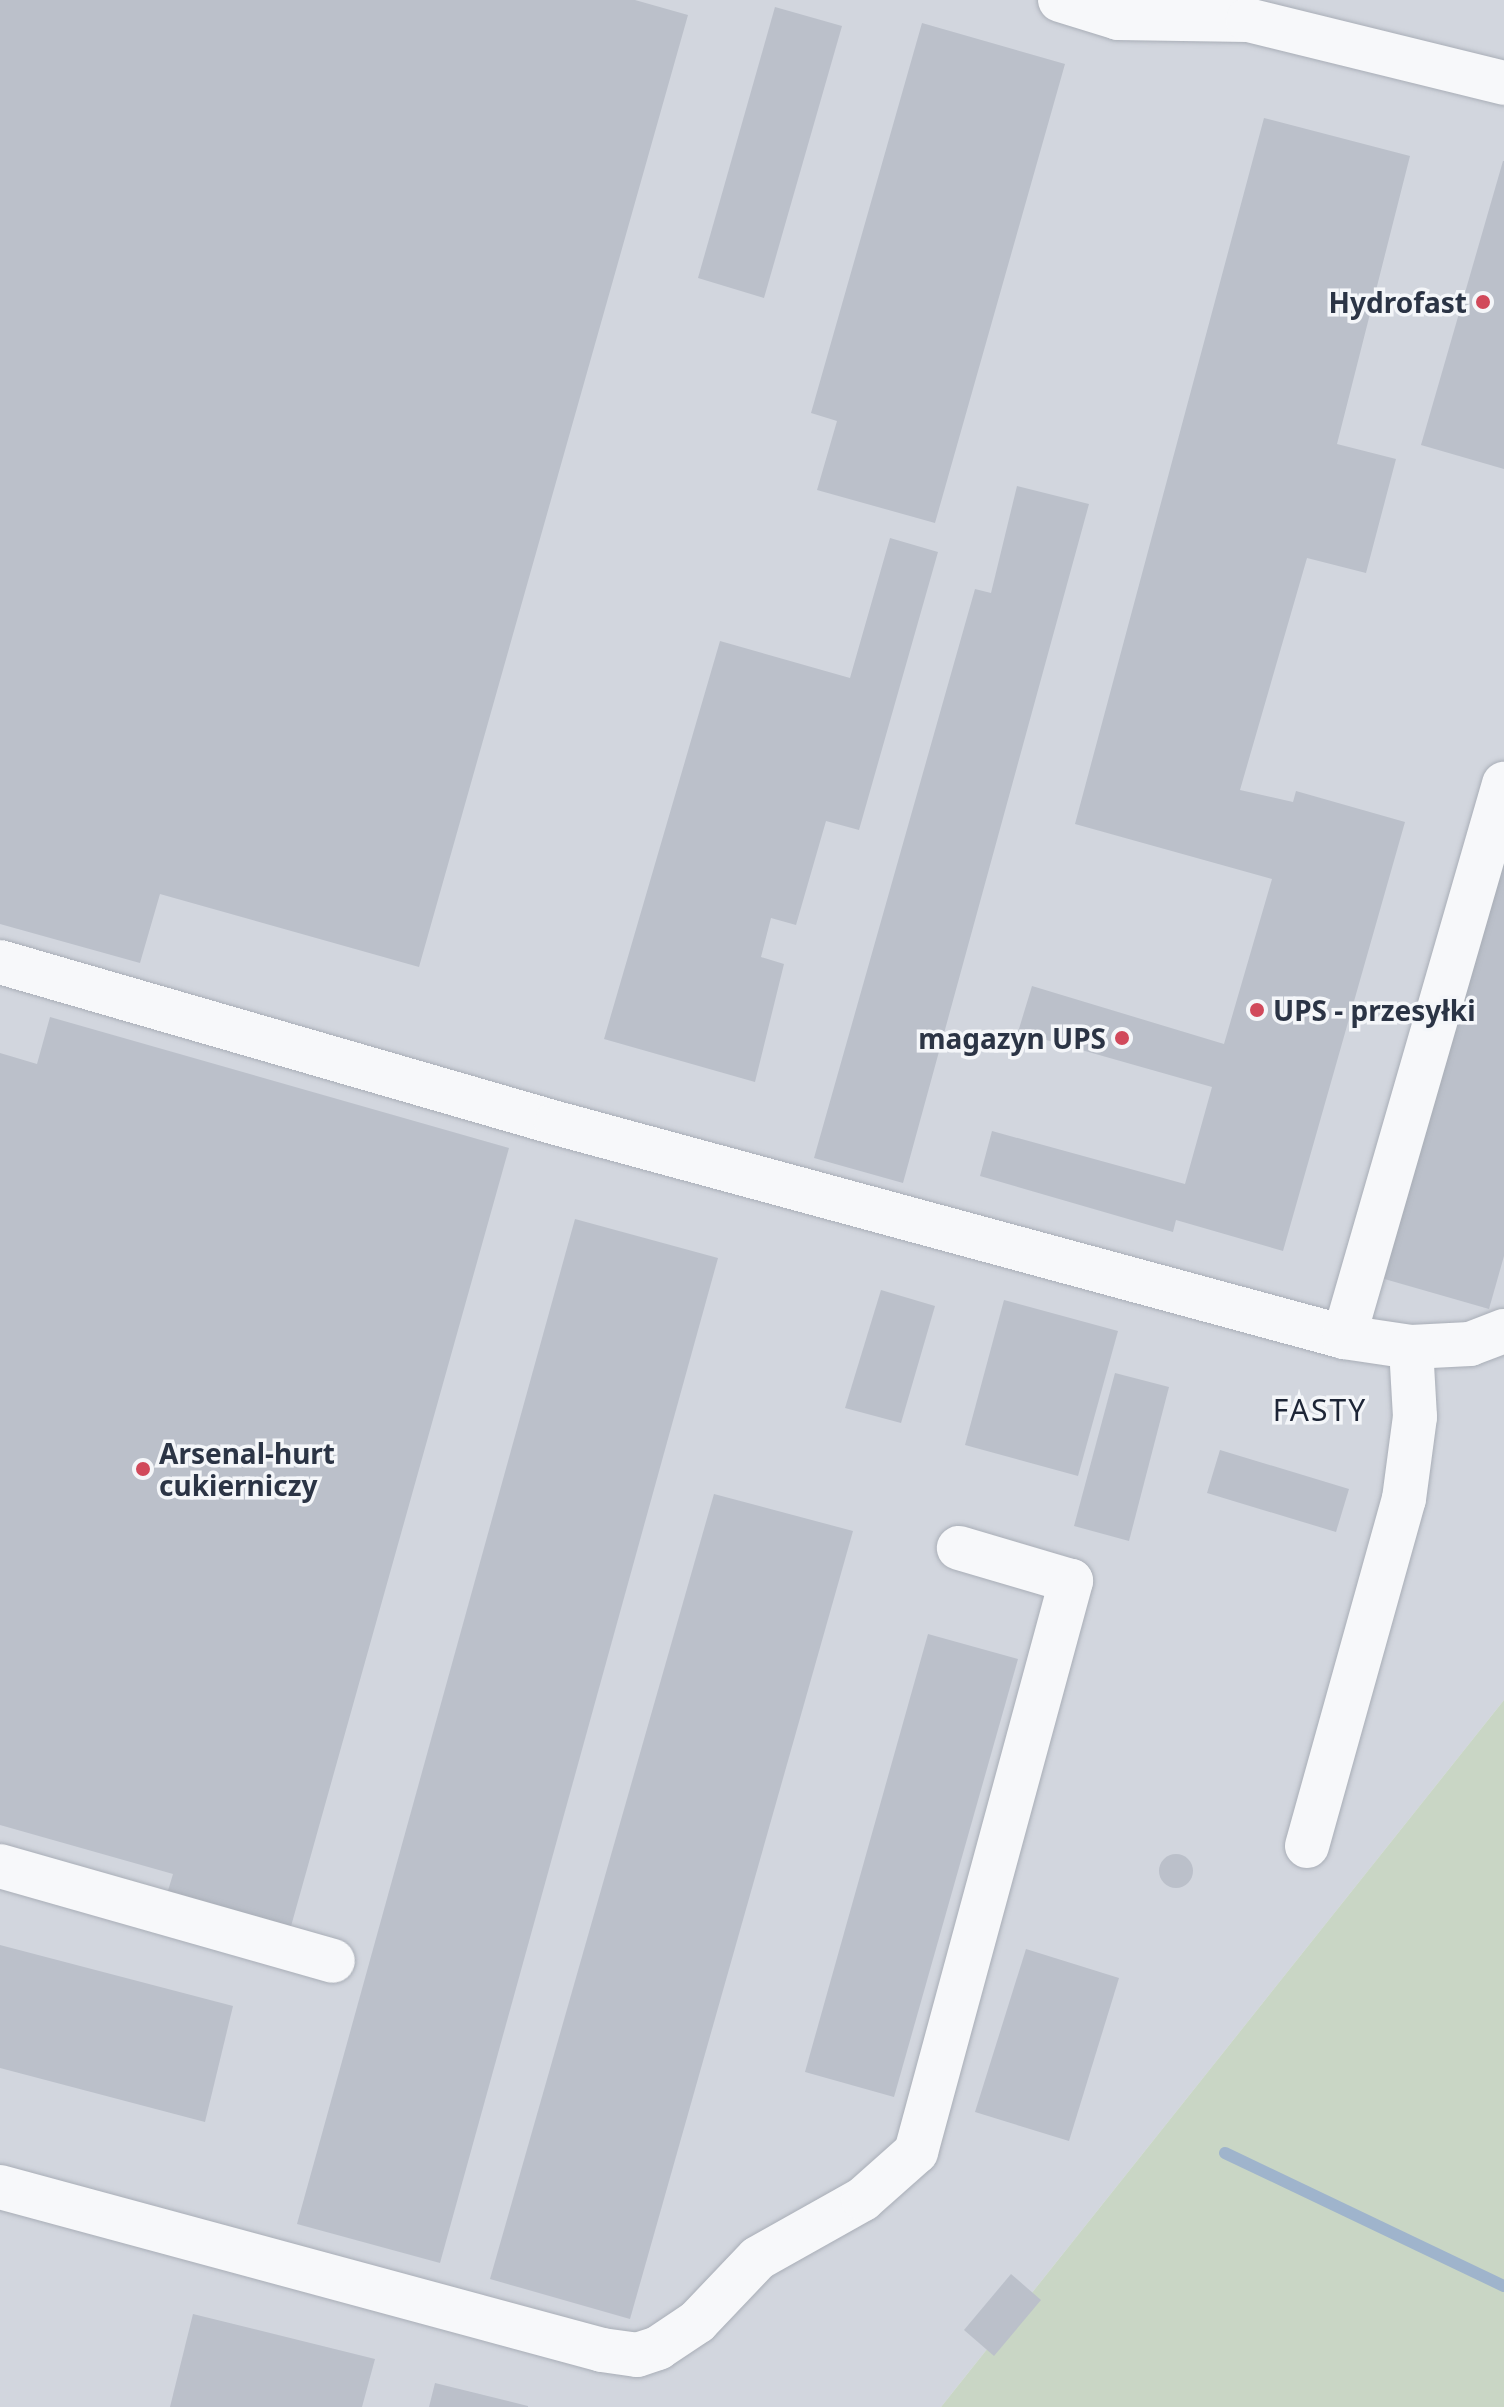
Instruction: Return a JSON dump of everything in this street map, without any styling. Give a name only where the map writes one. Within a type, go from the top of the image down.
[{"type":"lane","points":[[1060,0],[1118,18],[1251,10],[1504,83]]},
{"type":"lane","points":[[1344,1337],[1504,784]]},
{"type":"lane","points":[[0,962],[556,1123],[1344,1337],[1411,1347],[1470,1344],[1504,1331]]},
{"type":"lane","points":[[1307,1846],[1404,1499],[1415,1417],[1411,1347]]},
{"type":"lane","points":[[0,2187],[602,2350],[637,2355],[658,2348],[697,2322],[758,2258],[863,2199],[916,2152],[1071,1581],[959,1548]]},
{"type":"lane","points":[[0,1866],[333,1961]]},
{"type":"shaded area","points":[[0,0],[1504,0],[1504,1700],[941,2407],[0,2407]]},
{"type":"green space","points":[[1504,1700],[1504,2407],[941,2407]]},
{"type":"building","points":[[0,0],[635,0],[688,15],[419,967],[160,894],[140,963],[0,924]]},
{"type":"building","points":[[775,7],[842,26],[764,298],[698,278]]},
{"type":"building","points":[[922,23],[1065,64],[935,523],[817,490],[837,421],[811,413]]},
{"type":"building","points":[[1264,118],[1410,156],[1337,444],[1396,459],[1366,573],[1307,558],[1240,790],[1293,802],[1296,791],[1405,822],[1283,1251],[1176,1220],[1173,1232],[980,1176],[992,1131],[1185,1184],[1212,1087],[1018,1032],[1032,986],[1224,1044],[1272,879],[1075,824]]},
{"type":"building","name":"Hydrofast","points":[[1504,161],[1504,469],[1421,445]]},
{"type":"building","points":[[1017,486],[1089,504],[903,1183],[814,1158],[975,589],[991,593]]},
{"type":"building","points":[[890,538],[938,552],[859,830],[826,821],[796,925],[771,918],[761,957],[784,964],[755,1082],[604,1039],[720,641],[850,678]]},
{"type":"building","points":[[1504,846],[1504,1256],[1489,1309],[1381,1278]]},
{"type":"building","name":"Arsenal-hurt cukierniczy","points":[[50,1017],[509,1148],[288,1937],[164,1904],[173,1874],[0,1825],[0,1053],[37,1064]]},
{"type":"building","points":[[575,1219],[718,1258],[440,2263],[297,2224]]},
{"type":"building","points":[[881,1290],[935,1306],[901,1423],[845,1408]]},
{"type":"building","points":[[1004,1300],[1118,1331],[1078,1476],[965,1445]]},
{"type":"building","points":[[1115,1373],[1169,1387],[1129,1541],[1074,1526]]},
{"type":"building","points":[[1220,1450],[1349,1489],[1336,1532],[1207,1493]]},
{"type":"building","points":[[714,1494],[853,1531],[630,2319],[490,2279]]},
{"type":"building","points":[[928,1634],[1018,1659],[894,2097],[805,2072]]},
{"type":"building","points":[[1176,1854],[1188,1859],[1193,1871],[1188,1883],[1176,1888],[1164,1883],[1159,1871],[1164,1859]]},
{"type":"building","points":[[0,1945],[233,2006],[205,2122],[0,2068]]},
{"type":"building","points":[[1026,1949],[1119,1978],[1069,2141],[975,2112]]},
{"type":"building","points":[[1011,2274],[1041,2300],[994,2356],[964,2330]]},
{"type":"building","points":[[193,2314],[375,2359],[362,2407],[170,2407]]},
{"type":"building","points":[[435,2383],[528,2406],[528,2407],[429,2407]]},
{"type":"waterway","points":[[1225,2153],[1504,2286]]},
{"type":"place","name":"Hydrofast","points":[[1483,302]]},
{"type":"place","name":"UPS - przesyłki","points":[[1257,1010]]},
{"type":"place","name":"magazyn UPS","points":[[1122,1038]]},
{"type":"place","name":"Arsenal-hurt cukierniczy","points":[[143,1469]]},
{"type":"district","name":"FASTY","points":[[1320,1410]]}]
